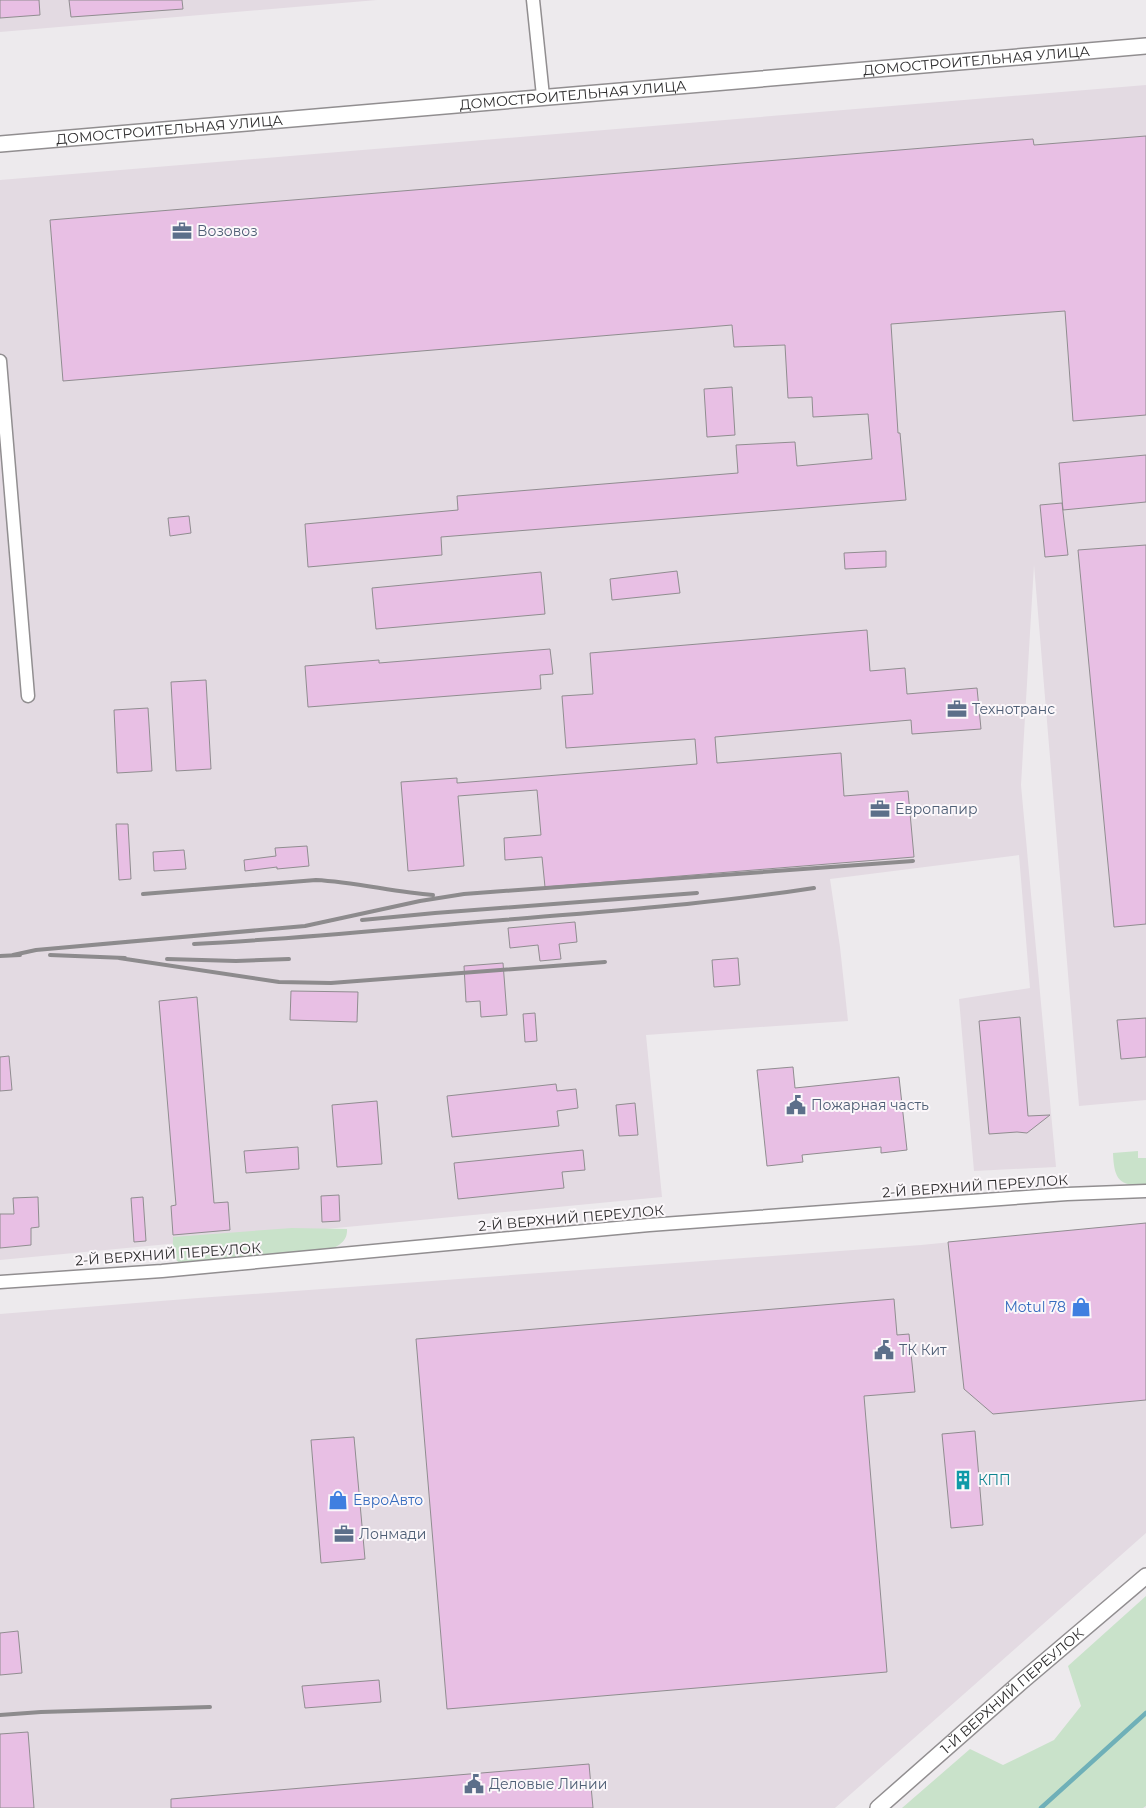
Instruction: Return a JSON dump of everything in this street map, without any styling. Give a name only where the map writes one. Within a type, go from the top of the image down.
[{"type":"street","points":[[533,0],[543,96]]},
{"type":"street","name":"ДОМОСТРОИТЕЛЬНАЯ УЛИЦА","points":[[0,144],[543,96],[1146,46]]},
{"type":"street","points":[[0,361],[28,696]]},
{"type":"street","name":"2-Й ВЕРХНИЙ ПЕРЕУЛОК","points":[[0,1282],[162,1271],[650,1225],[1057,1195],[1146,1191]]},
{"type":"street","name":"1-Й ВЕРХНИЙ ПЕРЕУЛОК","points":[[878,1808],[1021,1682],[1146,1576]]},
{"type":"shaded area","points":[[0,0],[377,0],[0,32]]},
{"type":"shaded area","points":[[1146,85],[1146,1100],[1079,1106],[1034,565],[1021,785],[1056,1167],[974,1171],[959,999],[1030,988],[1019,855],[830,879],[848,1021],[646,1035],[662,1197],[0,1260],[0,180]]},
{"type":"shaded area","points":[[1146,1223],[1146,1533],[835,1808],[0,1808],[0,1314],[921,1245]]},
{"type":"green space","points":[[1138,1151],[1138,1158],[1146,1158],[1146,1185],[1124,1183],[1117,1175],[1113,1153]]},
{"type":"green space","points":[[292,1228],[347,1229],[347,1234],[340,1244],[323,1252],[180,1263],[174,1255],[173,1237]]},
{"type":"green space","points":[[1146,1596],[1146,1806],[1143,1808],[902,1808],[970,1749],[1003,1765],[1054,1740],[1081,1706],[1068,1666]]},
{"type":"building","points":[[0,0],[39,0],[40,15],[0,18]]},
{"type":"building","points":[[69,0],[182,0],[183,9],[71,17]]},
{"type":"building","points":[[1146,136],[1146,415],[1073,421],[1065,311],[891,324],[898,433],[900,433],[906,500],[441,537],[442,555],[308,567],[305,524],[458,510],[457,496],[738,473],[736,445],[795,442],[797,466],[872,459],[868,414],[813,417],[812,397],[788,398],[785,345],[734,347],[732,325],[63,381],[50,220],[1033,139],[1034,145]]},
{"type":"building","points":[[732,387],[735,435],[707,437],[704,389]]},
{"type":"building","points":[[1146,455],[1146,502],[1063,510],[1059,463]]},
{"type":"building","points":[[1062,503],[1068,555],[1045,557],[1040,505]]},
{"type":"building","points":[[189,516],[191,533],[170,536],[168,518]]},
{"type":"building","points":[[1146,545],[1146,924],[1114,927],[1078,550]]},
{"type":"building","points":[[886,551],[886,567],[845,569],[844,553]]},
{"type":"building","points":[[677,571],[680,593],[612,600],[610,579]]},
{"type":"building","points":[[541,572],[545,614],[376,629],[372,588]]},
{"type":"building","points":[[867,630],[870,671],[905,668],[907,694],[977,688],[981,729],[912,734],[911,720],[715,737],[717,763],[841,753],[844,796],[908,791],[914,857],[545,887],[542,857],[505,860],[504,838],[541,835],[537,790],[458,796],[464,866],[408,871],[401,782],[457,778],[457,783],[697,764],[695,739],[566,748],[562,696],[593,694],[590,653]]},
{"type":"building","points":[[550,649],[553,674],[540,675],[541,689],[308,707],[305,666],[379,660],[379,663]]},
{"type":"building","points":[[206,680],[211,769],[176,771],[171,682]]},
{"type":"building","points":[[148,708],[152,771],[117,773],[114,710]]},
{"type":"building","points":[[116,824],[128,824],[131,879],[119,880]]},
{"type":"building","points":[[307,846],[309,866],[245,871],[244,860],[276,856],[275,848]]},
{"type":"building","points":[[184,850],[186,869],[154,871],[153,852]]},
{"type":"building","points":[[575,922],[577,942],[559,944],[561,959],[540,961],[538,945],[510,948],[508,928]]},
{"type":"building","points":[[738,958],[740,985],[714,987],[712,960]]},
{"type":"building","points":[[503,963],[507,1015],[481,1017],[480,1001],[466,1002],[464,966]]},
{"type":"building","points":[[291,991],[358,992],[357,1022],[290,1020]]},
{"type":"building","points":[[197,997],[214,1203],[228,1202],[230,1230],[173,1235],[171,1206],[176,1205],[159,1001]]},
{"type":"building","points":[[535,1013],[537,1041],[525,1042],[523,1014]]},
{"type":"building","points":[[1020,1017],[1028,1116],[1050,1115],[1027,1133],[989,1134],[979,1021]]},
{"type":"building","points":[[1146,1018],[1146,1057],[1121,1059],[1117,1020]]},
{"type":"building","points":[[9,1056],[12,1090],[0,1091],[0,1057]]},
{"type":"building","points":[[793,1067],[795,1088],[899,1077],[907,1150],[881,1153],[881,1147],[802,1155],[803,1162],[767,1166],[757,1070]]},
{"type":"building","points":[[556,1084],[557,1091],[576,1089],[578,1108],[557,1111],[559,1126],[452,1137],[447,1096]]},
{"type":"building","points":[[377,1101],[382,1164],[337,1167],[332,1105]]},
{"type":"building","points":[[635,1103],[638,1135],[619,1136],[616,1105]]},
{"type":"building","points":[[298,1147],[299,1169],[246,1173],[244,1151]]},
{"type":"building","points":[[583,1150],[585,1170],[562,1172],[564,1188],[458,1199],[454,1163]]},
{"type":"building","points":[[339,1195],[340,1221],[322,1222],[321,1196]]},
{"type":"building","points":[[38,1197],[39,1227],[31,1228],[31,1245],[0,1248],[0,1214],[14,1214],[13,1198]]},
{"type":"building","points":[[143,1197],[146,1241],[134,1242],[131,1198]]},
{"type":"building","points":[[1146,1223],[1146,1400],[993,1414],[964,1389],[948,1242]]},
{"type":"building","points":[[894,1299],[897,1335],[909,1334],[915,1392],[864,1396],[887,1672],[447,1709],[416,1339]]},
{"type":"building","name":"КПП","points":[[975,1431],[983,1525],[951,1528],[942,1434]]},
{"type":"building","name":"ЕвроАвто","points":[[354,1437],[365,1559],[321,1563],[311,1440]]},
{"type":"building","points":[[18,1631],[22,1673],[0,1675],[0,1633]]},
{"type":"building","points":[[379,1680],[381,1702],[305,1708],[302,1686]]},
{"type":"building","points":[[28,1732],[34,1808],[0,1808],[0,1734]]},
{"type":"building","name":"Деловые Линии","points":[[589,1764],[593,1808],[171,1808],[171,1799]]},
{"type":"waterway","points":[[1041,1808],[1146,1713]]},
{"type":"railway","points":[[13,955],[36,950],[305,926],[420,901],[464,894],[913,861]]},
{"type":"railway","points":[[143,894],[316,880],[433,895]]},
{"type":"railway","points":[[194,944],[659,907],[814,888]]},
{"type":"railway","points":[[362,920],[697,893]]},
{"type":"railway","points":[[0,956],[20,955]]},
{"type":"railway","points":[[50,955],[125,958]]},
{"type":"railway","points":[[119,958],[279,982],[331,983],[605,962]]},
{"type":"railway","points":[[167,959],[236,961],[289,959]]},
{"type":"railway","points":[[0,1715],[210,1707]]},
{"type":"place","name":"Возовоз","points":[[182,231]]},
{"type":"place","name":"Технотранс","points":[[957,709]]},
{"type":"place","name":"Европапир","points":[[880,809]]},
{"type":"place","name":"Пожарная часть","points":[[796,1105]]},
{"type":"place","name":"Motul 78","points":[[1081,1307]]},
{"type":"place","name":"ТК Кит","points":[[884,1350]]},
{"type":"place","name":"КПП","points":[[963,1480]]},
{"type":"place","name":"ЕвроАвто","points":[[338,1500]]},
{"type":"place","name":"Лонмади","points":[[344,1534]]},
{"type":"place","name":"Деловые Линии","points":[[474,1784]]}]
